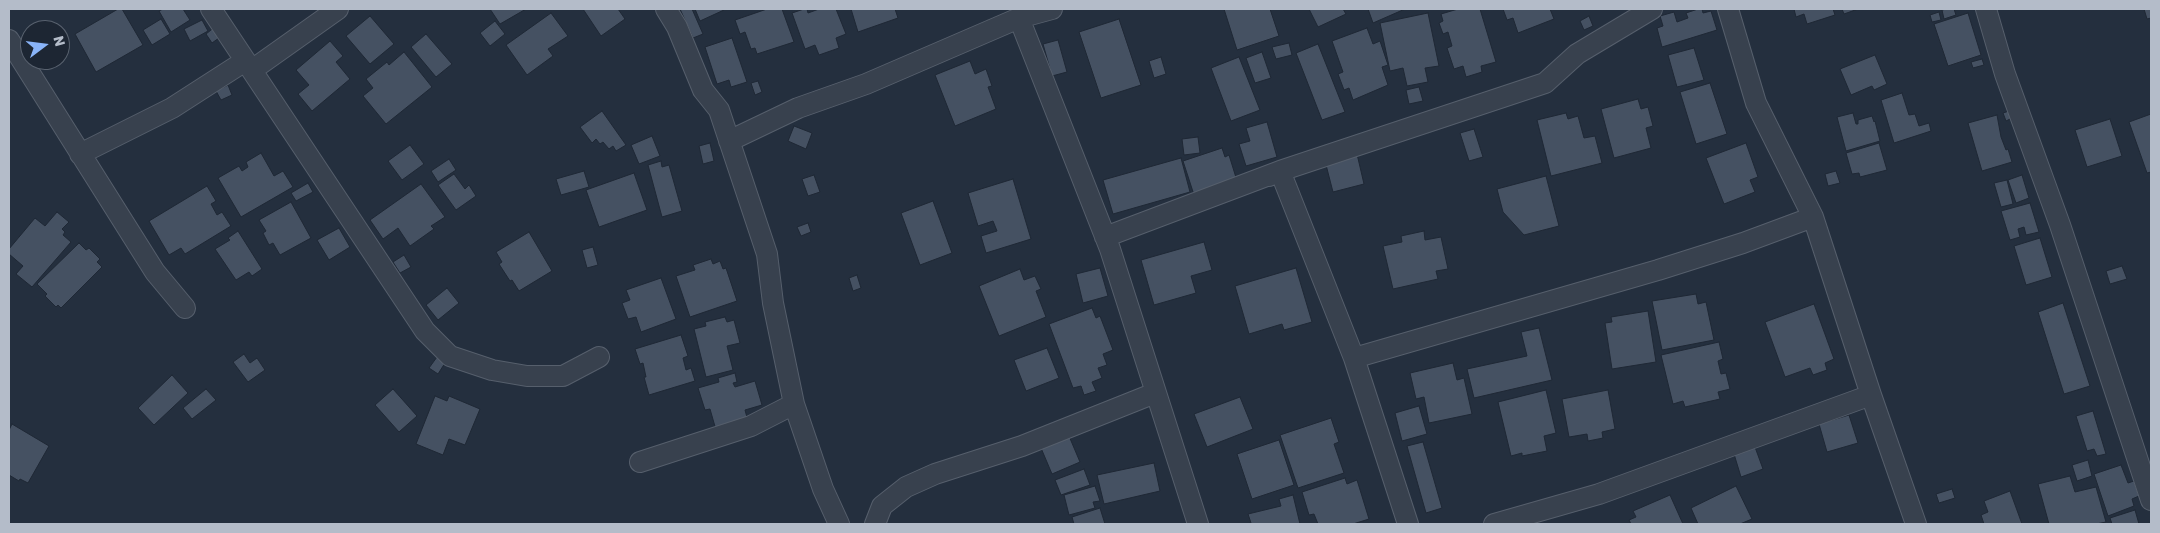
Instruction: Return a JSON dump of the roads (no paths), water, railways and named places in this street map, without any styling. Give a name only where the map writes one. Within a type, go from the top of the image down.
[{"type":"street","points":[[211,9],[425,331],[450,356],[492,370],[527,376],[563,376],[599,357]]},
{"type":"street","points":[[80,154],[172,108],[249,66],[338,9]]},
{"type":"street","points":[[666,9],[677,27],[703,90],[719,110],[768,254],[773,303],[794,404],[823,490],[839,524]]},
{"type":"street","points":[[729,141],[798,108],[866,84],[1019,18],[1052,9]]},
{"type":"street","points":[[1108,243],[1280,171],[1544,83],[1578,54],[1652,9]]},
{"type":"street","points":[[1728,9],[1756,103],[1813,217],[1871,395],[1916,524]]},
{"type":"street","points":[[1986,9],[2005,74],[2060,225],[2151,500]]},
{"type":"street","points":[[1019,18],[1108,243],[1198,524]]},
{"type":"street","points":[[9,40],[155,272],[185,308]]},
{"type":"street","points":[[1280,171],[1354,358],[1408,524]]},
{"type":"street","points":[[1354,358],[1658,270],[1743,243],[1813,217]]},
{"type":"street","points":[[875,524],[882,506],[906,488],[936,474],[1022,446],[1155,393]]},
{"type":"street","points":[[1494,524],[1599,494],[1871,395]]},
{"type":"street","points":[[640,462],[751,426],[794,404]]}]
